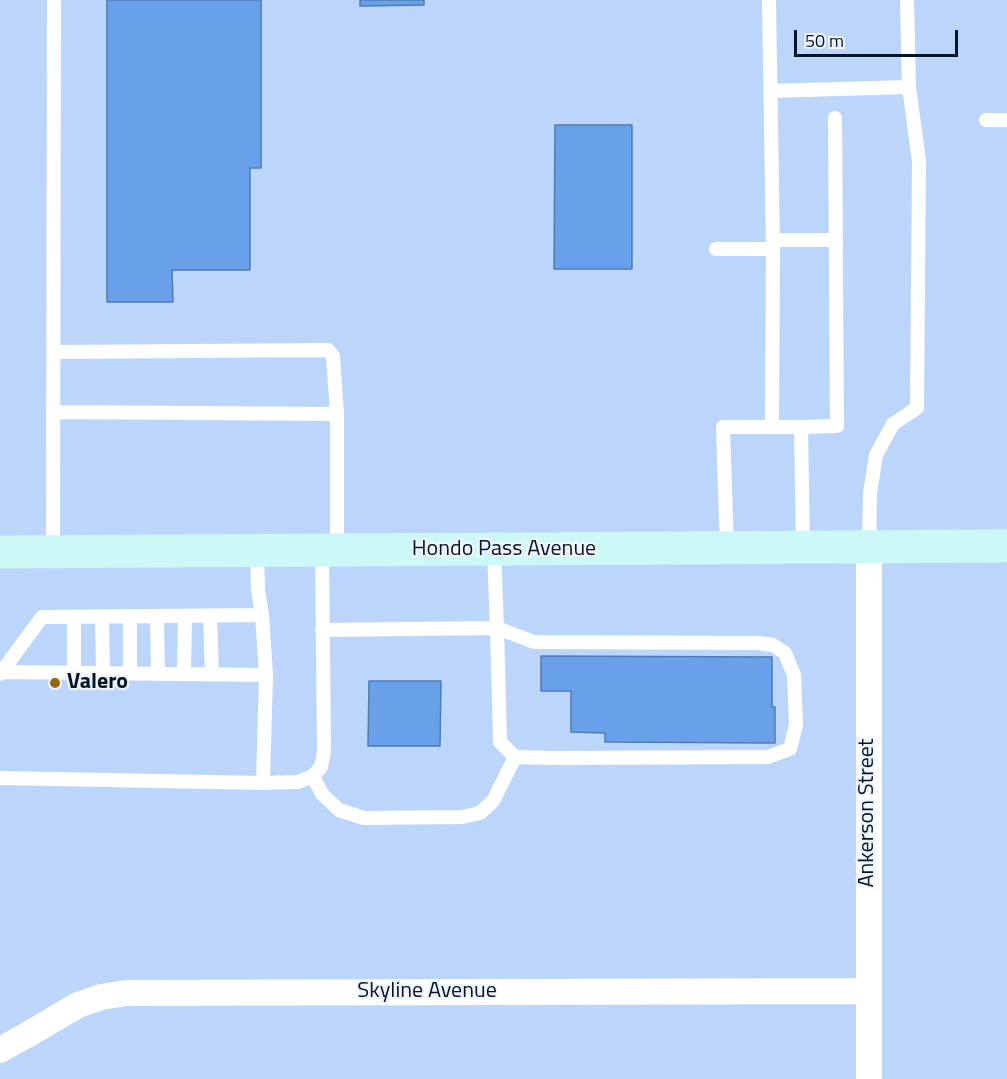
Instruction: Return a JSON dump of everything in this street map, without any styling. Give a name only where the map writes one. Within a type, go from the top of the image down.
[{"type":"main road","name":"Hondo Pass Avenue","points":[[19,555],[329,550],[1007,546]]},
{"type":"street","name":"Ankerson Street","points":[[869,1079],[870,546]]},
{"type":"street","name":"Skyline Avenue","points":[[0,1050],[78,1005],[101,997],[127,993],[868,991]]},
{"type":"lane","points":[[19,555],[54,412],[54,0]]},
{"type":"lane","points":[[769,0],[773,245],[772,426]]},
{"type":"lane","points":[[870,546],[870,493],[876,455],[893,424],[917,408],[919,161],[909,87],[907,0]]},
{"type":"lane","points":[[770,91],[909,87]]},
{"type":"lane","points":[[727,549],[723,427],[837,426],[835,118]]},
{"type":"lane","points":[[986,120],[1007,120]]},
{"type":"lane","points":[[716,249],[836,240]]},
{"type":"lane","points":[[0,778],[298,782],[313,776],[321,767],[324,752],[322,630],[337,414],[333,356],[327,350],[53,352]]},
{"type":"lane","points":[[54,412],[337,414]]},
{"type":"lane","points":[[801,427],[803,548]]},
{"type":"lane","points":[[322,630],[497,628],[534,642],[773,645],[785,653],[794,675],[796,725],[790,749],[768,757],[515,757],[500,742],[497,628],[494,550]]},
{"type":"lane","points":[[257,551],[258,590],[266,675],[263,783]]},
{"type":"lane","points":[[0,673],[42,617],[262,615]]},
{"type":"lane","points":[[157,616],[158,674]]},
{"type":"lane","points":[[184,674],[185,616]]},
{"type":"lane","points":[[210,616],[212,674]]},
{"type":"lane","points":[[74,617],[74,673]]},
{"type":"lane","points":[[102,617],[103,673]]},
{"type":"lane","points":[[130,617],[130,673]]},
{"type":"lane","points":[[0,673],[266,675]]},
{"type":"lane","points":[[313,776],[322,794],[339,810],[364,818],[462,817],[480,813],[493,801],[515,757]]},
{"type":"building","points":[[107,0],[261,0],[261,168],[250,168],[250,270],[172,270],[173,302],[107,302]]},
{"type":"building","points":[[360,0],[424,0],[424,5],[360,6]]},
{"type":"building","points":[[555,125],[632,125],[632,269],[554,269]]},
{"type":"building","points":[[541,656],[772,657],[775,743],[605,742],[605,733],[571,732],[571,691],[541,691]]},
{"type":"building","points":[[369,681],[441,681],[440,746],[368,746]]},
{"type":"place","name":"Valero","points":[[55,683]]}]
